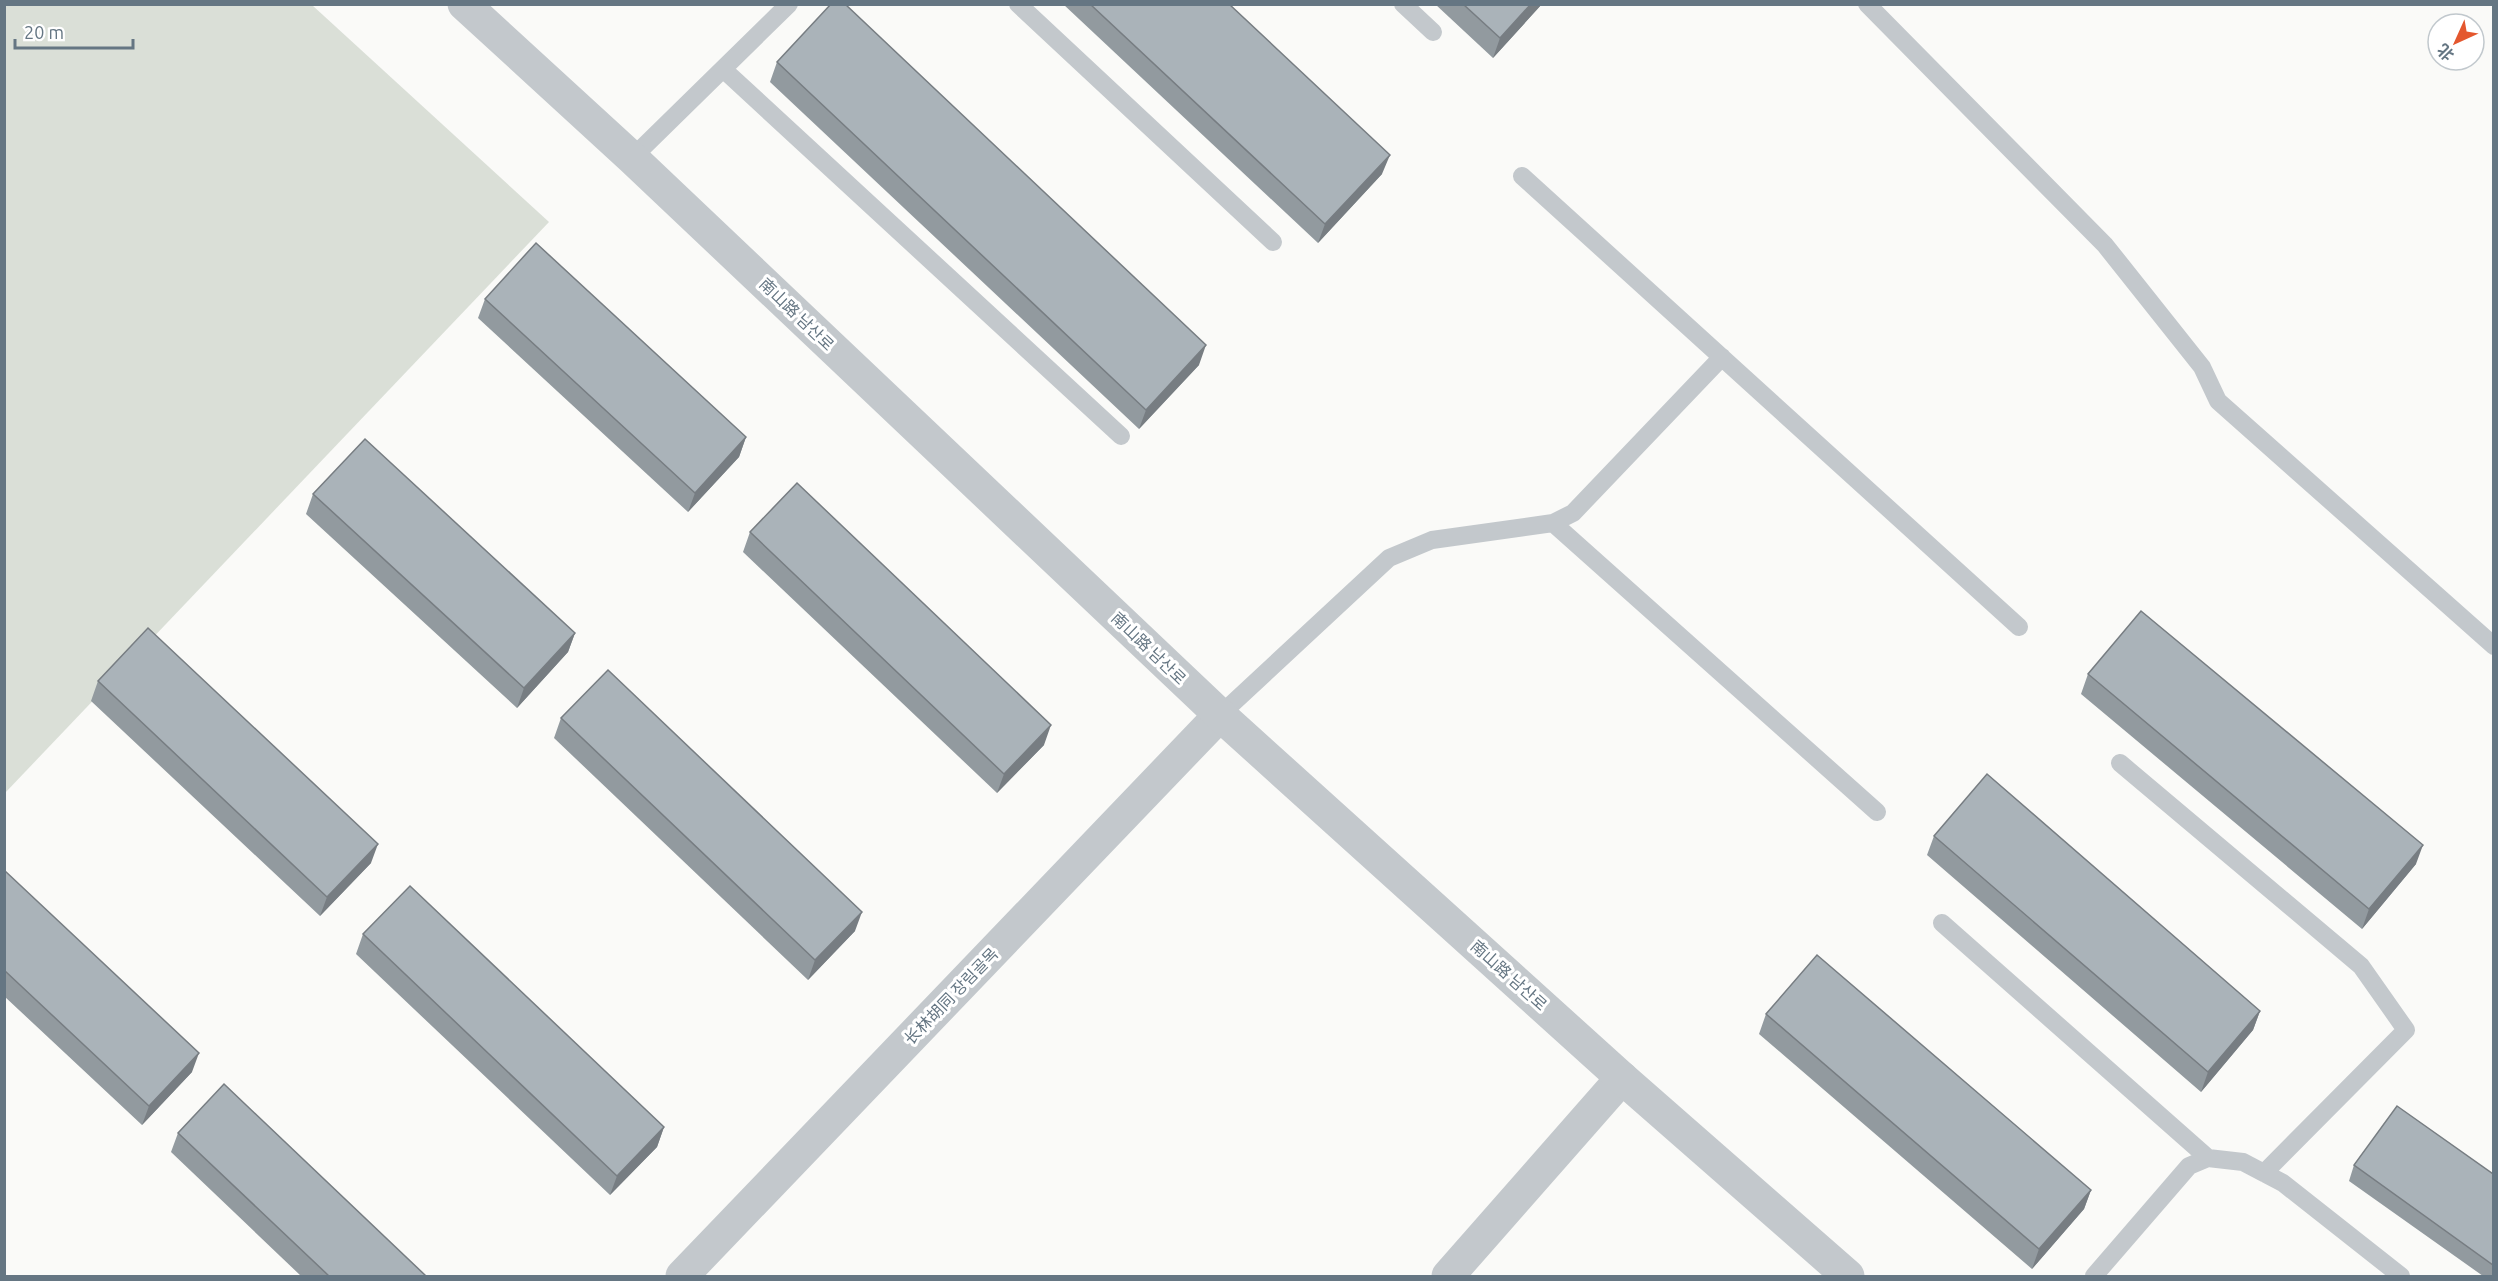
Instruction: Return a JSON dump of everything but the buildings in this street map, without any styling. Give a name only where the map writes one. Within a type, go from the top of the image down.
[{"type":"street","name":"南山路 남산로","points":[[464,4],[632,158],[1220,715],[1622,1078],[1848,1276]]},
{"type":"street","name":"长林胡同 장림골목","points":[[682,1276],[1220,715]]},
{"type":"street","points":[[1448,1276],[1622,1078]]},
{"type":"lane","points":[[632,158],[789,4]]},
{"type":"lane","points":[[1018,4],[1273,242]]},
{"type":"lane","points":[[1403,4],[1433,32]]},
{"type":"lane","points":[[1867,4],[2105,245],[2202,367],[2218,401],[2493,646]]},
{"type":"lane","points":[[723,69],[1121,436]]},
{"type":"lane","points":[[1522,176],[2019,627]]},
{"type":"lane","points":[[1220,715],[1389,558],[1432,540],[1553,523],[1573,513],[1722,357]]},
{"type":"lane","points":[[1553,523],[1877,812]]},
{"type":"lane","points":[[2120,763],[2361,966],[2406,1030],[2264,1173]]},
{"type":"lane","points":[[1942,923],[2208,1158]]},
{"type":"lane","points":[[2094,1276],[2189,1166],[2208,1158],[2243,1162],[2283,1183],[2401,1276]]},
{"type":"shaded area","points":[[5,5],[312,5],[549,222],[5,793]]}]
